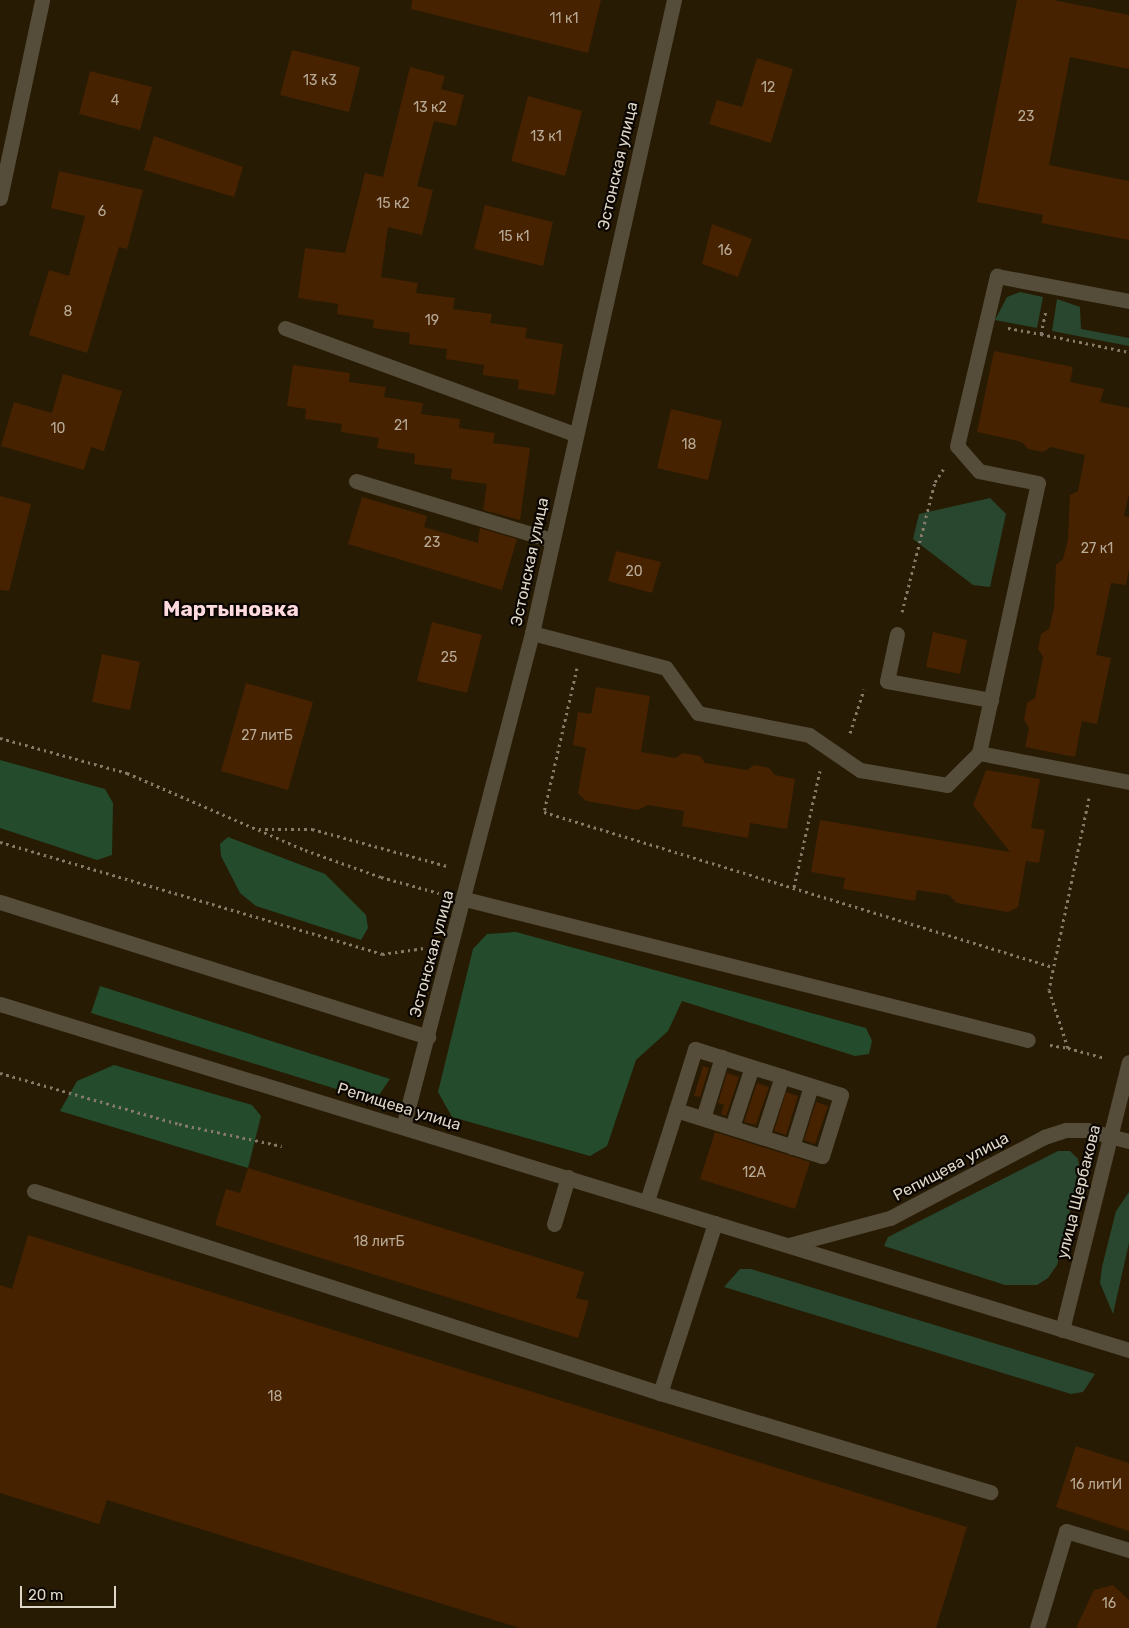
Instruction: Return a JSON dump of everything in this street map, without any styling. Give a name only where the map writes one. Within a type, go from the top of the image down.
[{"type":"street","points":[[0,198],[42,0]]},
{"type":"street","name":"Эстонская улица","points":[[403,1127],[466,899],[532,633],[674,0]]},
{"type":"street","points":[[532,633],[666,668],[698,713],[809,735],[860,770],[947,785],[980,753],[1038,483],[979,471],[958,446],[997,276],[1129,301]]},
{"type":"street","points":[[285,328],[576,434]]},
{"type":"street","points":[[356,481],[552,540]]},
{"type":"street","points":[[897,634],[887,681],[991,700]]},
{"type":"street","points":[[980,753],[1129,782]]},
{"type":"street","points":[[466,899],[1028,1040]]},
{"type":"street","points":[[0,902],[428,1037]]},
{"type":"street","name":"Репищева улица","points":[[0,1004],[1129,1350]]},
{"type":"street","points":[[647,1201],[695,1049],[841,1095],[822,1156],[676,1110]]},
{"type":"street","points":[[703,1118],[722,1057]]},
{"type":"street","name":"улица Щербакова","points":[[1062,1330],[1129,1062]]},
{"type":"street","points":[[732,1127],[752,1067]]},
{"type":"street","points":[[762,1137],[782,1076]]},
{"type":"street","points":[[792,1147],[811,1086]]},
{"type":"street","name":"Репищева улица","points":[[787,1245],[890,1218],[1044,1138],[1066,1130],[1111,1136],[1129,1141]]},
{"type":"street","points":[[554,1224],[568,1177]]},
{"type":"street","points":[[34,1192],[660,1393],[991,1492]]},
{"type":"street","points":[[660,1393],[715,1223]]},
{"type":"street","points":[[1037,1628],[1066,1531],[1129,1550]]},
{"type":"path","points":[[1041,334],[1050,285]]},
{"type":"path","points":[[985,323],[1129,352]]},
{"type":"path","points":[[897,634],[935,482],[958,446]]},
{"type":"path","points":[[581,646],[544,812],[1053,967]]},
{"type":"path","points":[[794,887],[818,772],[842,758],[866,686],[887,681]]},
{"type":"path","points":[[0,738],[127,773],[256,829],[380,877],[466,899]]},
{"type":"path","points":[[1094,776],[1049,990],[1068,1048],[1105,1058]]},
{"type":"path","points":[[256,829],[312,829],[428,858],[472,876]]},
{"type":"path","points":[[0,842],[382,954],[415,952],[456,936]]},
{"type":"path","points":[[0,1073],[179,1124],[282,1146]]},
{"type":"green space","points":[[1020,292],[1043,297],[1037,328],[995,320],[1007,297]]},
{"type":"green space","points":[[1057,299],[1080,307],[1081,329],[1129,338],[1129,346],[1052,331]]},
{"type":"green space","points":[[990,498],[1006,514],[990,587],[973,585],[913,539],[919,514]]},
{"type":"green space","points":[[0,760],[105,789],[113,803],[112,855],[97,860],[0,828]]},
{"type":"green space","points":[[228,837],[325,874],[366,915],[368,928],[361,940],[256,906],[240,893],[221,856],[220,844]]},
{"type":"green space","points":[[516,932],[866,1028],[872,1041],[869,1054],[855,1056],[682,1001],[668,1031],[636,1060],[607,1146],[590,1156],[452,1117],[438,1092],[473,949],[487,934]]},
{"type":"green space","points":[[100,986],[390,1079],[379,1095],[362,1097],[91,1013]]},
{"type":"green space","points":[[114,1065],[252,1105],[261,1116],[248,1168],[60,1111],[77,1081]]},
{"type":"green space","points":[[1058,1151],[1070,1151],[1078,1159],[1080,1170],[1057,1265],[1048,1278],[1037,1285],[1005,1285],[884,1246],[888,1237]]},
{"type":"green space","points":[[1129,1192],[1129,1243],[1113,1314],[1100,1283],[1102,1267],[1116,1211]]},
{"type":"green space","points":[[740,1269],[751,1269],[1095,1374],[1083,1392],[1071,1394],[724,1287]]},
{"type":"building","points":[[412,0],[601,0],[588,53],[411,9]]},
{"type":"building","points":[[1017,0],[1053,0],[1129,15],[1129,69],[1070,57],[1049,165],[1129,181],[1129,240],[1041,223],[1043,215],[977,202]]},
{"type":"building","points":[[292,50],[360,67],[349,112],[280,95]]},
{"type":"building","points":[[757,58],[793,69],[771,143],[709,124],[717,100],[742,107]]},
{"type":"building","points":[[410,67],[445,76],[441,89],[464,95],[456,126],[434,121],[417,186],[433,190],[422,235],[388,227],[381,277],[418,283],[416,293],[455,298],[453,309],[492,314],[490,323],[527,328],[525,338],[563,344],[555,395],[518,389],[519,380],[483,375],[484,365],[446,359],[447,349],[409,344],[410,333],[373,328],[374,320],[337,314],[338,304],[298,298],[305,248],[345,253],[365,173],[383,177]]},
{"type":"building","points":[[90,71],[152,87],[140,130],[79,114]]},
{"type":"building","points":[[528,96],[582,111],[565,176],[511,161]]},
{"type":"building","points":[[154,136],[243,167],[234,197],[144,170]]},
{"type":"building","points":[[59,171],[143,190],[127,249],[119,247],[87,353],[29,335],[49,270],[69,276],[85,216],[51,208]]},
{"type":"building","points":[[485,205],[553,222],[543,266],[474,249]]},
{"type":"building","points":[[712,224],[752,239],[738,277],[702,264]]},
{"type":"building","points":[[994,351],[1073,367],[1070,382],[1104,389],[1100,402],[1129,408],[1129,494],[1124,516],[1129,517],[1129,569],[1126,585],[1111,583],[1096,655],[1111,658],[1097,724],[1082,721],[1075,757],[1025,747],[1029,728],[1024,720],[1027,703],[1035,698],[1043,657],[1038,649],[1041,634],[1049,629],[1054,608],[1056,565],[1063,559],[1068,539],[1070,495],[1078,491],[1085,455],[1051,447],[1043,452],[1028,449],[1022,442],[977,432]]},
{"type":"building","points":[[293,365],[350,373],[349,382],[386,387],[384,397],[423,403],[421,414],[460,419],[459,428],[495,433],[493,443],[530,448],[520,520],[483,510],[487,484],[451,479],[452,469],[414,464],[415,454],[377,448],[379,438],[341,432],[342,424],[305,419],[306,409],[287,406]]},
{"type":"building","points":[[63,374],[122,391],[104,451],[91,447],[84,470],[1,446],[14,402],[52,413]]},
{"type":"building","points":[[671,409],[722,421],[708,480],[657,468]]},
{"type":"building","points":[[0,496],[31,504],[9,591],[0,590]]},
{"type":"building","points":[[362,497],[427,516],[424,527],[478,543],[480,528],[517,539],[502,590],[348,544]]},
{"type":"building","points":[[616,551],[661,562],[652,593],[608,581]]},
{"type":"building","points":[[432,622],[482,635],[467,693],[417,681]]},
{"type":"building","points":[[933,632],[967,640],[960,674],[926,667]]},
{"type":"building","points":[[102,654],[140,662],[130,710],[92,702]]},
{"type":"building","points":[[246,683],[313,702],[288,790],[221,771]]},
{"type":"building","points":[[596,687],[650,696],[641,752],[676,758],[683,753],[700,756],[705,763],[747,770],[754,765],[769,768],[775,775],[795,779],[787,829],[750,823],[748,838],[682,826],[684,811],[648,805],[638,810],[586,801],[578,793],[586,748],[573,745],[578,712],[591,714]]},
{"type":"building","points":[[986,770],[1040,779],[1031,828],[1045,830],[1039,863],[1026,861],[1018,907],[1008,912],[957,903],[949,895],[917,890],[915,901],[843,889],[845,878],[811,872],[820,820],[1010,852],[973,805]]},
{"type":"building","points":[[703,1066],[709,1068],[700,1097],[694,1096]]},
{"type":"building","points":[[727,1073],[739,1077],[726,1116],[721,1114],[724,1105],[718,1103]]},
{"type":"building","points":[[757,1083],[769,1087],[756,1125],[744,1122]]},
{"type":"building","points":[[786,1092],[798,1096],[786,1135],[774,1131]]},
{"type":"building","points":[[816,1102],[828,1106],[815,1144],[804,1140]]},
{"type":"building","points":[[715,1132],[810,1162],[795,1209],[700,1179]]},
{"type":"building","points":[[248,1168],[584,1272],[576,1298],[589,1301],[578,1338],[215,1225],[226,1189],[240,1193]]},
{"type":"building","points":[[28,1235],[967,1527],[936,1628],[520,1628],[107,1500],[99,1524],[0,1493],[0,1285],[12,1289]]},
{"type":"building","points":[[1076,1446],[1129,1463],[1129,1531],[1056,1507]]},
{"type":"building","points":[[1113,1585],[1129,1600],[1129,1628],[1076,1628],[1094,1590]]},
{"type":"district","name":"Мартыновка","points":[[231,609]]}]
